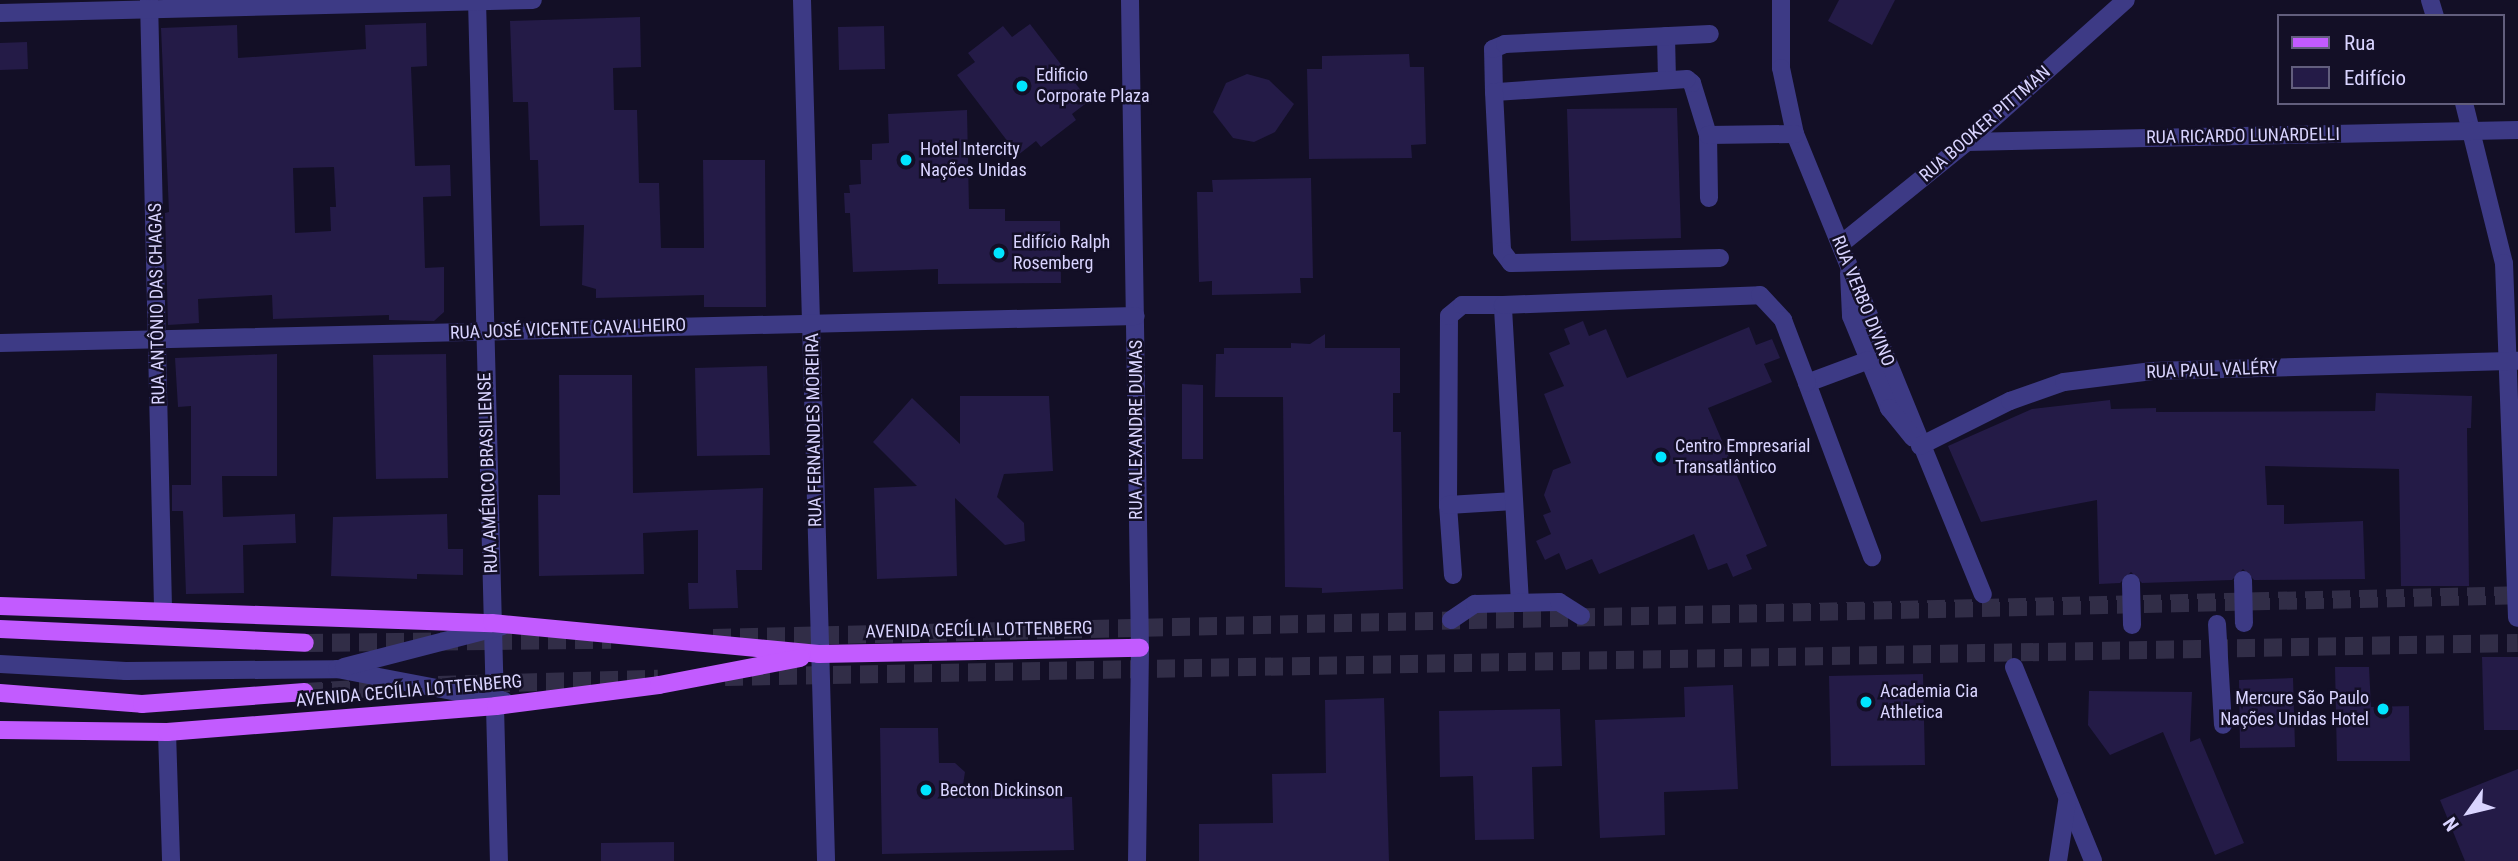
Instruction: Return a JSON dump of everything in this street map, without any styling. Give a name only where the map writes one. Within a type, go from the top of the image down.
[{"type":"main road","name":"AVENIDA CECÍLIA LOTTENBERG","points":[[0,606],[163,608],[498,626],[819,654],[1140,648]]},
{"type":"main road","points":[[0,629],[305,643]]},
{"type":"main road","name":"AVENIDA CECÍLIA LOTTENBERG","points":[[0,730],[167,732],[496,702],[516,703],[659,685],[819,654]]},
{"type":"main road","points":[[0,693],[142,704],[305,692]]},
{"type":"street","points":[[0,13],[150,5],[533,0]]},
{"type":"street","name":"RUA FERNANDES MOREIRA","points":[[802,0],[826,861]]},
{"type":"street","name":"RUA ALEXANDRE DUMAS","points":[[1130,0],[1140,648],[1137,861]]},
{"type":"street","name":"RUA BOOKER PITTMAN","points":[[1841,244],[1967,142],[2126,0]]},
{"type":"street","name":"RUA AMÉRICO BRASILIENSE","points":[[477,1],[484,332],[498,626],[496,702],[499,861]]},
{"type":"street","name":"RUA VERBO DIVINO","points":[[1783,3],[1781,68],[1795,134],[1920,446],[1983,594]]},
{"type":"street","name":"RUA ANTÔNIO DAS CHAGAS","points":[[150,5],[163,608]]},
{"type":"street","points":[[1710,34],[1505,44],[1493,50],[1494,92],[1502,251],[1511,263],[1720,258]]},
{"type":"street","points":[[1666,36],[1667,79]]},
{"type":"street","points":[[1494,92],[1667,79],[1692,83],[1707,135],[1709,198]]},
{"type":"street","points":[[2465,105],[2474,131],[2504,263],[2514,361],[2517,618]]},
{"type":"street","name":"RUA RICARDO LUNARDELLI","points":[[1967,142],[2518,130]]},
{"type":"street","points":[[1707,135],[1795,134]]},
{"type":"street","points":[[1849,264],[1851,316],[1889,408],[1920,446]]},
{"type":"street","points":[[1453,575],[1448,505],[1449,316],[1462,305],[1760,295],[1783,320],[1872,557]]},
{"type":"street","points":[[1503,305],[1520,603]]},
{"type":"street","name":"RUA JOSÉ VICENTE CAVALHEIRO","points":[[0,343],[1136,316]]},
{"type":"street","points":[[1807,383],[1869,360]]},
{"type":"street","name":"RUA PAUL VALÉRY","points":[[1920,446],[2010,401],[2064,382],[2152,371],[2514,361]]},
{"type":"street","points":[[1448,505],[1514,501]]},
{"type":"street","points":[[2243,580],[2244,624]]},
{"type":"street","points":[[2131,583],[2132,625]]},
{"type":"street","points":[[1451,620],[1475,604],[1559,602],[1581,616]]},
{"type":"street","points":[[2217,624],[2223,725]]},
{"type":"street","points":[[337,669],[498,626]]},
{"type":"street","points":[[0,664],[126,671],[337,669],[496,702]]},
{"type":"street","points":[[2014,667],[2093,861]]},
{"type":"street","points":[[167,732],[171,861]]},
{"type":"street","points":[[2058,861],[2067,800]]},
{"type":"building","points":[[1839,0],[1895,0],[1872,45],[1828,21]]},
{"type":"building","points":[[640,17],[641,67],[613,68],[614,110],[637,110],[639,183],[659,183],[661,248],[704,248],[703,160],[765,160],[766,307],[704,307],[704,295],[596,298],[596,289],[582,285],[584,225],[540,226],[538,160],[530,160],[528,102],[513,102],[510,21]]},
{"type":"building","points":[[426,23],[427,66],[411,67],[415,166],[450,165],[451,196],[423,197],[425,268],[444,267],[444,312],[434,321],[389,320],[389,315],[273,319],[272,295],[198,299],[199,323],[168,325],[165,213],[169,212],[161,28],[237,25],[238,58],[366,49],[365,25]],"holes":[[[334,167],[336,207],[330,207],[331,231],[295,233],[293,168]]]},
{"type":"building","name":"Edificio Corporate Plaza","points":[[1030,24],[1089,101],[1072,114],[1076,120],[1041,147],[1036,141],[1018,155],[957,75],[975,62],[968,53],[1003,26],[1012,37]]},
{"type":"building","points":[[884,26],[885,69],[839,70],[838,27]]},
{"type":"building","points":[[27,42],[28,69],[0,70],[0,43]]},
{"type":"building","points":[[1409,54],[1410,67],[1424,67],[1426,144],[1411,145],[1412,158],[1309,159],[1307,69],[1322,69],[1322,56]]},
{"type":"building","points":[[1247,74],[1269,80],[1294,104],[1275,132],[1254,142],[1233,138],[1213,112],[1226,83]]},
{"type":"building","points":[[1677,108],[1681,238],[1571,241],[1567,109]]},
{"type":"building","points":[[967,110],[969,209],[1005,209],[1005,221],[1060,221],[1061,283],[938,284],[938,269],[853,272],[850,213],[845,213],[844,193],[850,193],[849,185],[861,184],[860,160],[872,160],[872,144],[889,143],[888,114]]},
{"type":"building","points":[[1311,178],[1313,278],[1300,278],[1301,293],[1212,295],[1212,281],[1199,282],[1197,192],[1213,192],[1212,180]]},
{"type":"building","name":"Centro Empresarial Transatlântico","points":[[1583,321],[1589,336],[1606,329],[1627,378],[1749,327],[1756,345],[1772,339],[1780,358],[1764,364],[1772,382],[1708,408],[1767,546],[1746,555],[1752,569],[1733,577],[1727,563],[1708,570],[1694,534],[1599,574],[1592,559],[1566,570],[1559,553],[1545,560],[1536,541],[1551,534],[1543,515],[1551,512],[1544,495],[1553,470],[1571,463],[1544,394],[1564,386],[1549,353],[1570,344],[1564,329]]},
{"type":"building","points":[[1325,334],[1325,348],[1400,348],[1400,393],[1393,393],[1393,432],[1401,432],[1403,589],[1322,593],[1322,588],[1285,587],[1283,397],[1215,397],[1216,354],[1224,354],[1224,348],[1291,348],[1291,343],[1310,344]]},
{"type":"building","points":[[277,354],[277,476],[222,476],[223,517],[295,514],[296,543],[243,545],[244,593],[186,594],[183,511],[172,511],[172,485],[191,485],[191,406],[178,407],[175,358]]},
{"type":"building","points":[[446,354],[448,478],[376,479],[373,355]]},
{"type":"building","points":[[767,366],[770,455],[697,456],[695,368]]},
{"type":"building","points":[[559,375],[632,375],[633,493],[763,488],[762,570],[736,570],[738,608],[689,609],[688,583],[698,583],[698,530],[643,533],[644,574],[539,576],[538,495],[560,495]]},
{"type":"building","points":[[1182,384],[1203,385],[1203,459],[1182,459]]},
{"type":"building","points":[[2376,393],[2472,396],[2471,428],[2467,428],[2469,586],[2401,586],[2399,469],[2265,466],[2267,505],[2284,505],[2284,524],[2363,521],[2365,579],[2254,580],[2243,569],[2232,580],[2142,583],[2131,572],[2120,583],[2099,584],[2097,500],[1981,522],[1948,446],[2032,409],[2110,400],[2111,409],[2156,408],[2156,412],[2375,411]]},
{"type":"building","points":[[960,396],[1049,396],[1053,471],[1004,474],[997,497],[1024,523],[1025,541],[1005,545],[955,498],[957,576],[877,579],[874,488],[917,486],[873,442],[912,398],[960,444]]},
{"type":"building","points":[[447,514],[448,549],[463,549],[463,575],[417,574],[417,579],[331,576],[333,517]]},
{"type":"building","points":[[2482,657],[2518,657],[2518,730],[2484,730]]},
{"type":"building","points":[[2335,667],[2369,667],[2371,707],[2409,706],[2410,761],[2337,761]]},
{"type":"building","points":[[1923,674],[1925,765],[1831,766],[1829,676]]},
{"type":"building","points":[[2293,678],[2295,747],[2240,748],[2239,680]]},
{"type":"building","points":[[1733,685],[1738,789],[1664,792],[1665,835],[1600,838],[1595,720],[1685,717],[1684,687]]},
{"type":"building","points":[[2089,691],[2192,692],[2190,742],[2200,738],[2244,843],[2215,855],[2163,732],[2110,755],[2088,725]]},
{"type":"building","points":[[1384,698],[1389,861],[1199,861],[1199,824],[1273,823],[1272,774],[1326,773],[1325,700]]},
{"type":"building","points":[[1560,709],[1562,766],[1532,767],[1534,839],[1475,840],[1473,776],[1440,777],[1439,711]]},
{"type":"building","name":"Becton Dickinson","points":[[880,728],[938,728],[939,763],[955,763],[965,772],[962,791],[1047,790],[1048,797],[1072,797],[1074,850],[882,854]]},
{"type":"building","points":[[2518,769],[2518,861],[2465,861],[2440,800]]},
{"type":"building","points":[[674,842],[674,861],[601,861],[601,843]]},
{"type":"tunnel","points":[[713,638],[2518,595]]},
{"type":"tunnel","points":[[305,643],[611,640]]},
{"type":"tunnel","points":[[725,677],[2518,643]]},
{"type":"tunnel","points":[[438,685],[658,679]]},
{"type":"tunnel","points":[[305,692],[410,686]]},
{"type":"place","name":"Edificio Corporate Plaza","points":[[1022,86]]},
{"type":"place","name":"Hotel Intercity Nações Unidas","points":[[906,160]]},
{"type":"place","name":"Edifício Ralph Rosemberg","points":[[999,253]]},
{"type":"place","name":"Centro Empresarial Transatlântico","points":[[1661,457]]},
{"type":"place","name":"Academia Cia Athletica","points":[[1866,702]]},
{"type":"place","name":"Mercure São Paulo Nações Unidas Hotel","points":[[2383,709]]},
{"type":"place","name":"Becton Dickinson","points":[[926,790]]}]
